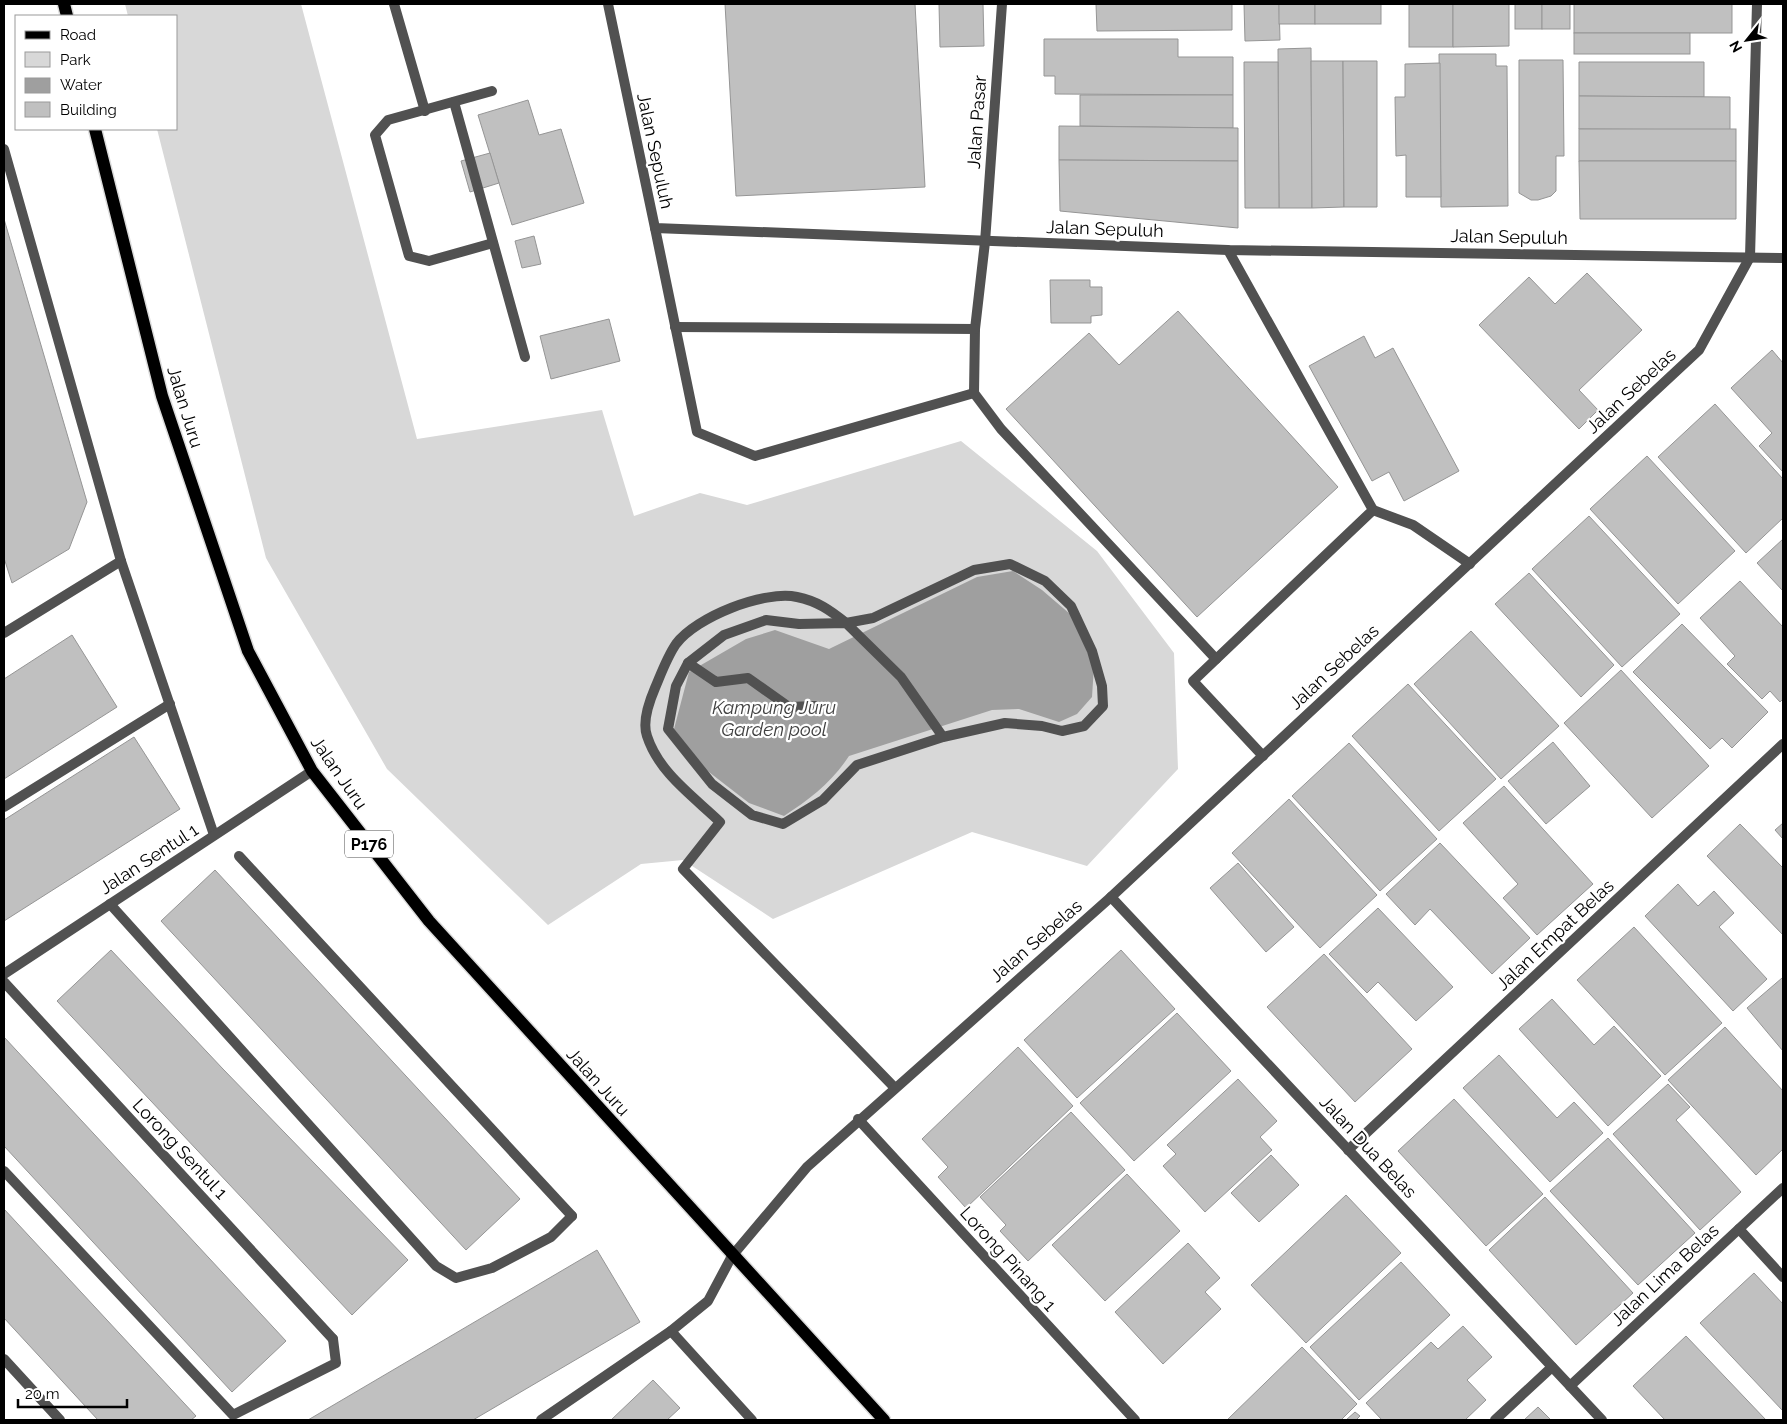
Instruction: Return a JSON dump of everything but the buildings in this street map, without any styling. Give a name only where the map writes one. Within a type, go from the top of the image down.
[{"type":"main road","name":"Jalan Juru","points":[[95,130],[162,396],[248,651],[312,771],[429,921],[732,1256],[884,1420]]},
{"type":"street","points":[[394,4],[425,110]]},
{"type":"street","name":"Jalan Sepuluh","points":[[608,4],[655,228],[1228,250],[1783,258]]},
{"type":"street","name":"Jalan Pasar","points":[[974,393],[976,329],[985,242],[1002,4]]},
{"type":"street","name":"Jalan Sebelas","points":[[541,1420],[671,1331],[708,1301],[732,1256],[807,1167],[858,1119],[1110,897],[1699,350],[1750,257],[1757,4]]},
{"type":"street","points":[[492,91],[388,120],[375,135],[409,256],[429,260],[493,243]]},
{"type":"street","points":[[454,102],[525,357]]},
{"type":"street","points":[[4,149],[121,561],[214,835]]},
{"type":"street","points":[[655,228],[697,432],[755,456],[974,393],[1002,429],[1216,659]]},
{"type":"street","points":[[1228,250],[1373,510],[1413,526],[1470,564]]},
{"type":"street","points":[[675,327],[976,329]]},
{"type":"street","points":[[1263,756],[1193,681],[1373,510]]},
{"type":"street","points":[[5,629],[121,561]]},
{"type":"street","points":[[1010,564],[1045,581],[1071,606],[1092,651],[1102,686],[1103,706],[1084,726],[1062,731],[1042,726],[1005,723],[943,737],[857,765],[823,800],[783,824],[752,815],[712,784],[668,729],[676,686],[688,664],[724,635],[766,620],[799,624],[846,623],[873,618],[974,570],[1010,564]]},
{"type":"street","points":[[894,1087],[683,868],[720,822],[665,771],[646,735],[648,706],[663,668],[677,643],[701,623],[729,610],[764,598],[795,596],[823,604],[846,623],[901,677],[943,737]]},
{"type":"street","points":[[688,664],[716,682],[748,678],[789,707],[815,706]]},
{"type":"street","points":[[4,807],[170,704]]},
{"type":"street","name":"Jalan Empat Belas","points":[[1348,1150],[1783,744]]},
{"type":"street","name":"Jalan Sentul 1","points":[[4,974],[312,771]]},
{"type":"street","points":[[110,904],[436,1266],[456,1278],[492,1268],[551,1237],[572,1216],[239,856]]},
{"type":"street","name":"Jalan Dua Belas","points":[[1110,897],[1602,1420]]},
{"type":"street","name":"Lorong Sentul 1","points":[[4,982],[333,1339],[336,1364],[233,1415],[4,1172]]},
{"type":"street","name":"Lorong Pinang 1","points":[[858,1119],[1135,1420]]},
{"type":"street","name":"Jalan Lima Belas","points":[[1570,1386],[1783,1188]]},
{"type":"street","points":[[1739,1229],[1783,1276]]},
{"type":"street","points":[[671,1331],[752,1420]]},
{"type":"street","points":[[4,1360],[60,1420]]},
{"type":"street","points":[[1495,1420],[1552,1367]]},
{"type":"green space","points":[[125,4],[301,4],[417,439],[602,410],[634,516],[700,493],[747,505],[961,441],[1097,551],[1174,653],[1178,769],[1087,866],[972,832],[773,919],[683,860],[641,864],[548,925],[387,769],[266,558],[157,130],[178,130],[178,15],[128,15]]},
{"type":"water","name":"Kampung Juru Garden pool","points":[[1013,571],[1042,590],[1070,614],[1094,666],[1092,697],[1077,714],[1059,722],[1019,709],[992,710],[849,756],[820,789],[784,816],[749,803],[705,769],[674,729],[689,672],[746,639],[775,630],[829,649],[977,577]]}]
